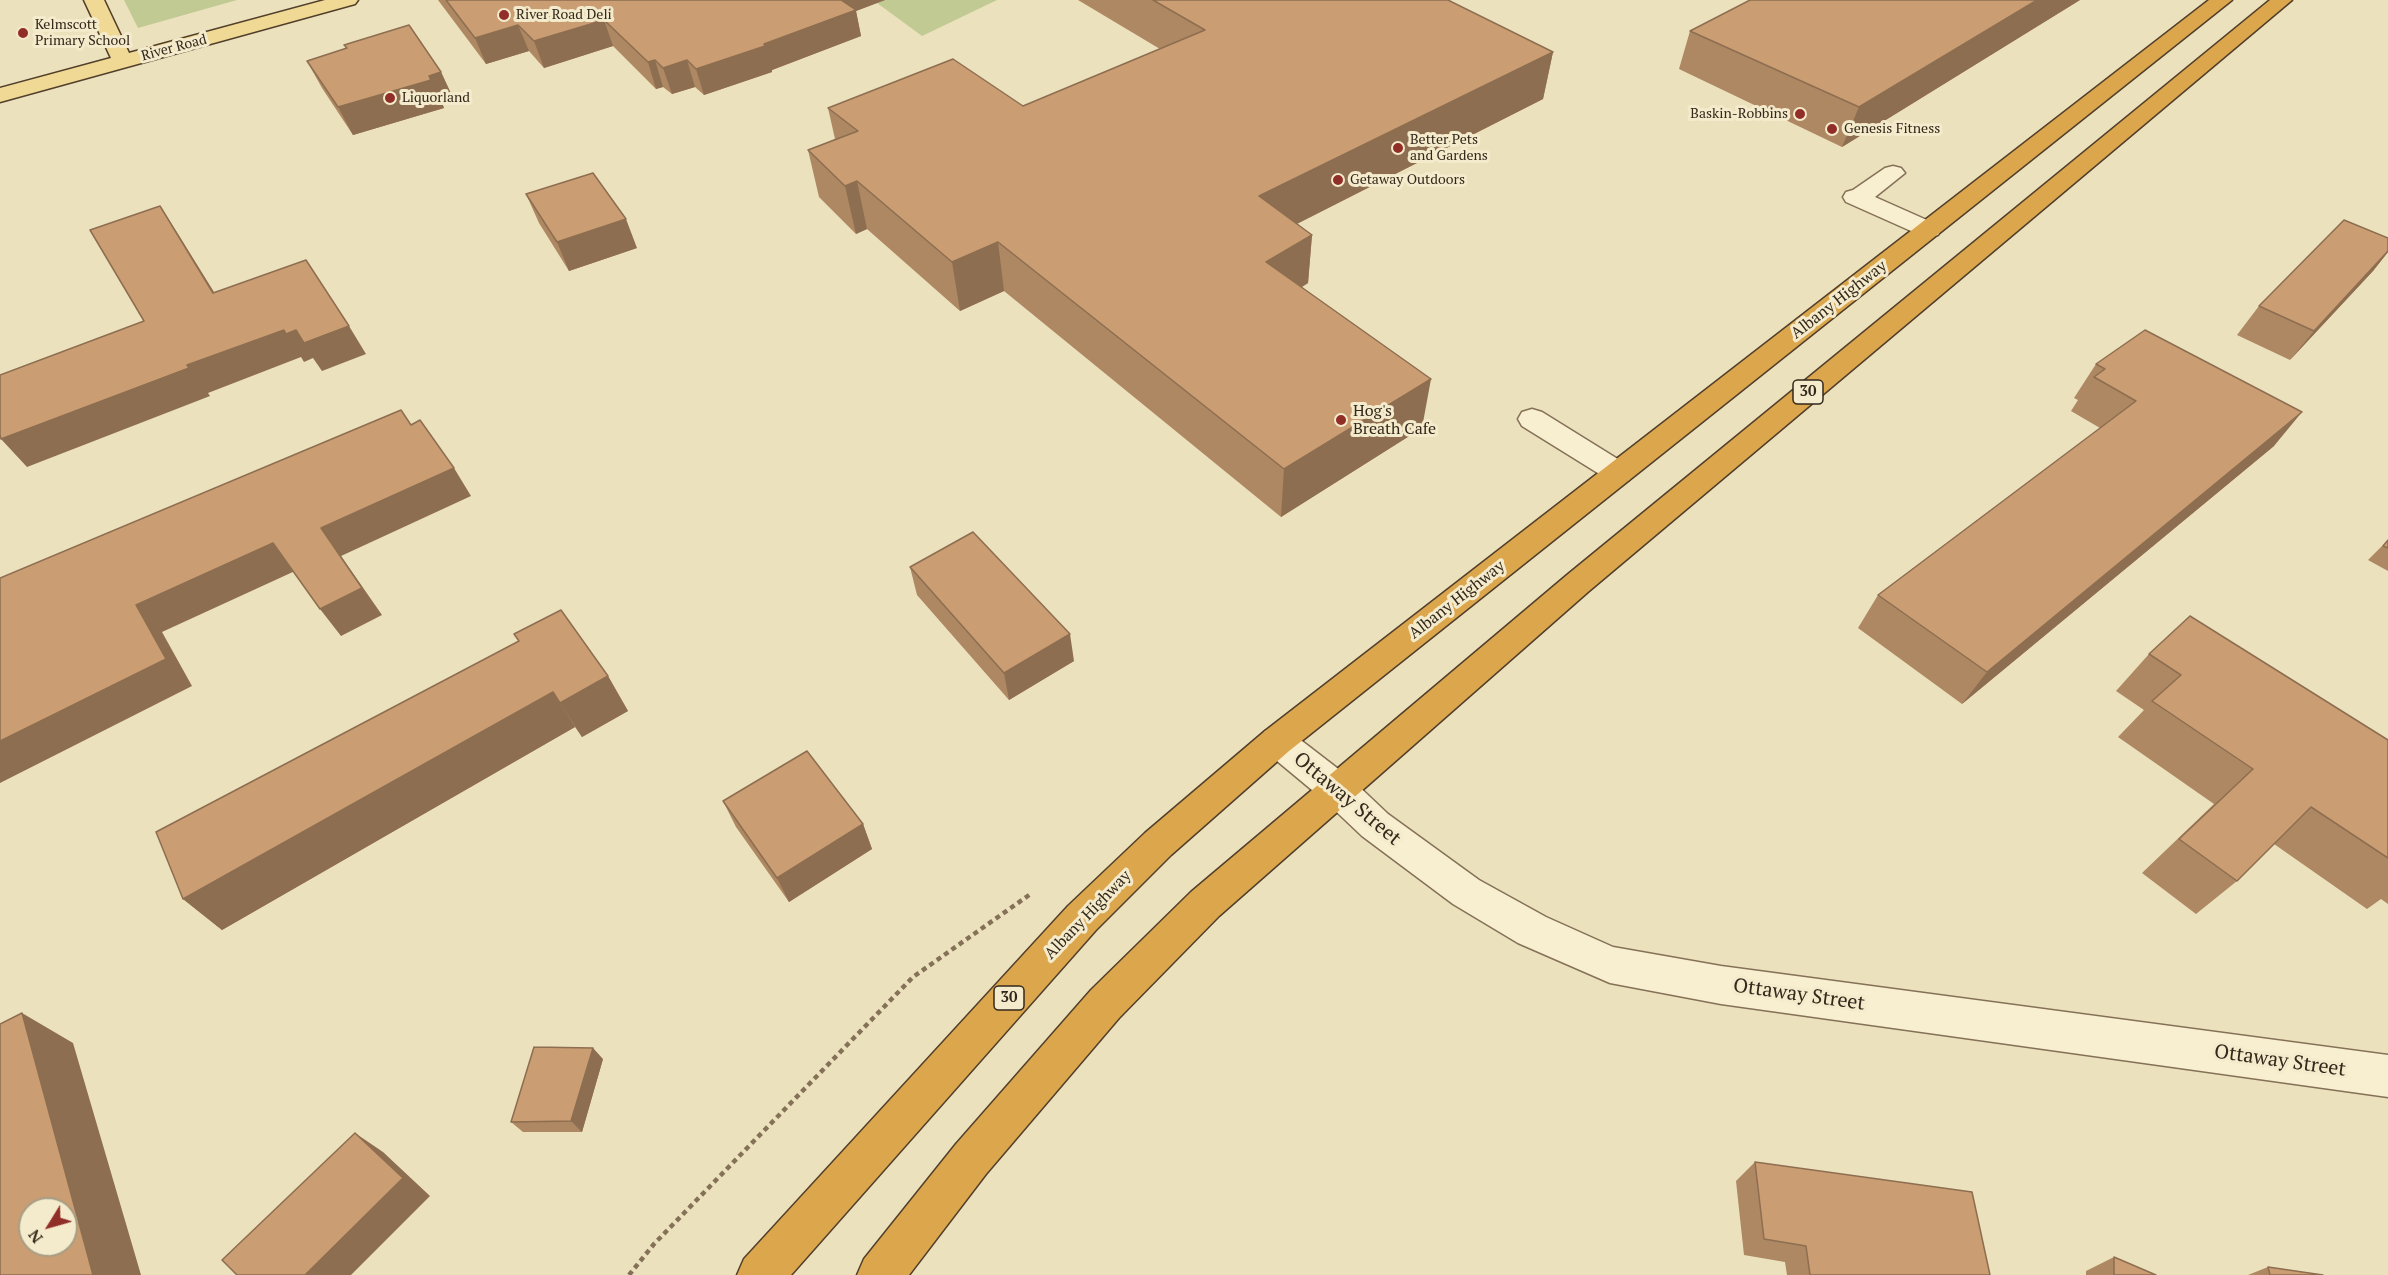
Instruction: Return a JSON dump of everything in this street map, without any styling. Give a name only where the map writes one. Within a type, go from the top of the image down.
[{"type":"highway","name":"Albany Highway","points":[[760,1275],[1082,918],[1158,844],[1277,741],[2222,0]]},
{"type":"highway","name":"30","points":[[880,1275],[971,1159],[1105,1005],[1205,904],[1587,575],[2282,0]]},
{"type":"main road","points":[[94,0],[118,52]]},
{"type":"main road","name":"River Road","points":[[0,95],[118,52],[278,0]]},
{"type":"main road","name":"River Road","points":[[92,49],[118,52],[348,0]]},
{"type":"main road","points":[[0,75],[69,55]]},
{"type":"street","points":[[1893,173],[1856,197],[1929,230]]},
{"type":"street","points":[[1533,418],[1619,473]]},
{"type":"street","name":"Ottaway Street","points":[[1277,741],[1337,789],[1375,825],[1466,892],[1533,930],[1610,964],[1721,985],[2388,1076]]},
{"type":"green space","points":[[124,0],[237,0],[138,28]]},
{"type":"green space","points":[[873,0],[997,0],[922,36]]},
{"type":"building","points":[[446,0],[841,0],[856,10],[764,44],[765,46],[696,69],[687,60],[663,68],[655,60],[648,62],[604,20],[534,41],[518,25],[475,38]]},
{"type":"building","points":[[1153,0],[1448,0],[1553,52],[1259,196],[1312,235],[1266,262],[1431,379],[1284,469],[998,242],[952,262],[857,181],[845,186],[808,150],[858,131],[828,108],[953,59],[1023,106],[1205,30]]},
{"type":"building","points":[[1750,0],[2037,0],[1859,107],[1690,31]]},
{"type":"building","points":[[409,25],[441,72],[429,76],[431,80],[338,107],[307,61],[347,48],[344,45]]},
{"type":"building","points":[[593,173],[626,219],[557,242],[526,194]]},
{"type":"building","points":[[160,206],[213,293],[306,260],[349,326],[304,343],[296,330],[286,334],[284,330],[187,365],[189,368],[1,439],[0,375],[144,321],[90,230]]},
{"type":"building","points":[[2344,220],[2388,238],[2388,251],[2314,331],[2259,306]]},
{"type":"building","points":[[2145,330],[2302,412],[1987,672],[1878,595],[2136,401],[2094,377],[2105,369],[2096,364]]},
{"type":"building","points":[[401,410],[411,425],[420,420],[454,468],[321,528],[362,588],[320,609],[273,543],[136,605],[166,659],[0,741],[0,578]]},
{"type":"building","points":[[973,532],[1070,634],[1004,673],[910,567]]},
{"type":"building","points":[[561,610],[608,676],[560,703],[553,692],[183,899],[156,832],[519,641],[514,634]]},
{"type":"building","points":[[2190,616],[2388,740],[2388,858],[2311,807],[2237,881],[2179,839],[2253,769],[2152,701],[2181,675],[2149,654]]},
{"type":"building","points":[[807,751],[863,824],[777,878],[723,801]]},
{"type":"building","points":[[22,1013],[72,1197],[18,1197],[18,1257],[78,1257],[78,1220],[93,1275],[0,1275],[0,1024]]},
{"type":"building","points":[[534,1047],[593,1048],[571,1121],[511,1122]]},
{"type":"building","points":[[355,1133],[403,1178],[305,1275],[237,1275],[222,1260]]},
{"type":"building","points":[[1755,1162],[1972,1192],[1990,1275],[1810,1275],[1806,1246],[1764,1239]]},
{"type":"building","points":[[2114,1257],[2156,1275],[2114,1275]]},
{"type":"building","points":[[2268,1267],[2323,1275],[2270,1275]]},
{"type":"place","name":"River Road Deli","points":[[504,15]]},
{"type":"place","name":"Kelmscott Primary School","points":[[23,33]]},
{"type":"place","name":"Liquorland","points":[[390,98]]},
{"type":"place","name":"Baskin-Robbins","points":[[1800,114]]},
{"type":"place","name":"Genesis Fitness","points":[[1832,129]]},
{"type":"place","name":"Better Pets and Gardens","points":[[1398,148]]},
{"type":"place","name":"Getaway Outdoors","points":[[1338,180]]},
{"type":"place","name":"Hog's Breath Cafe","points":[[1341,420]]}]
